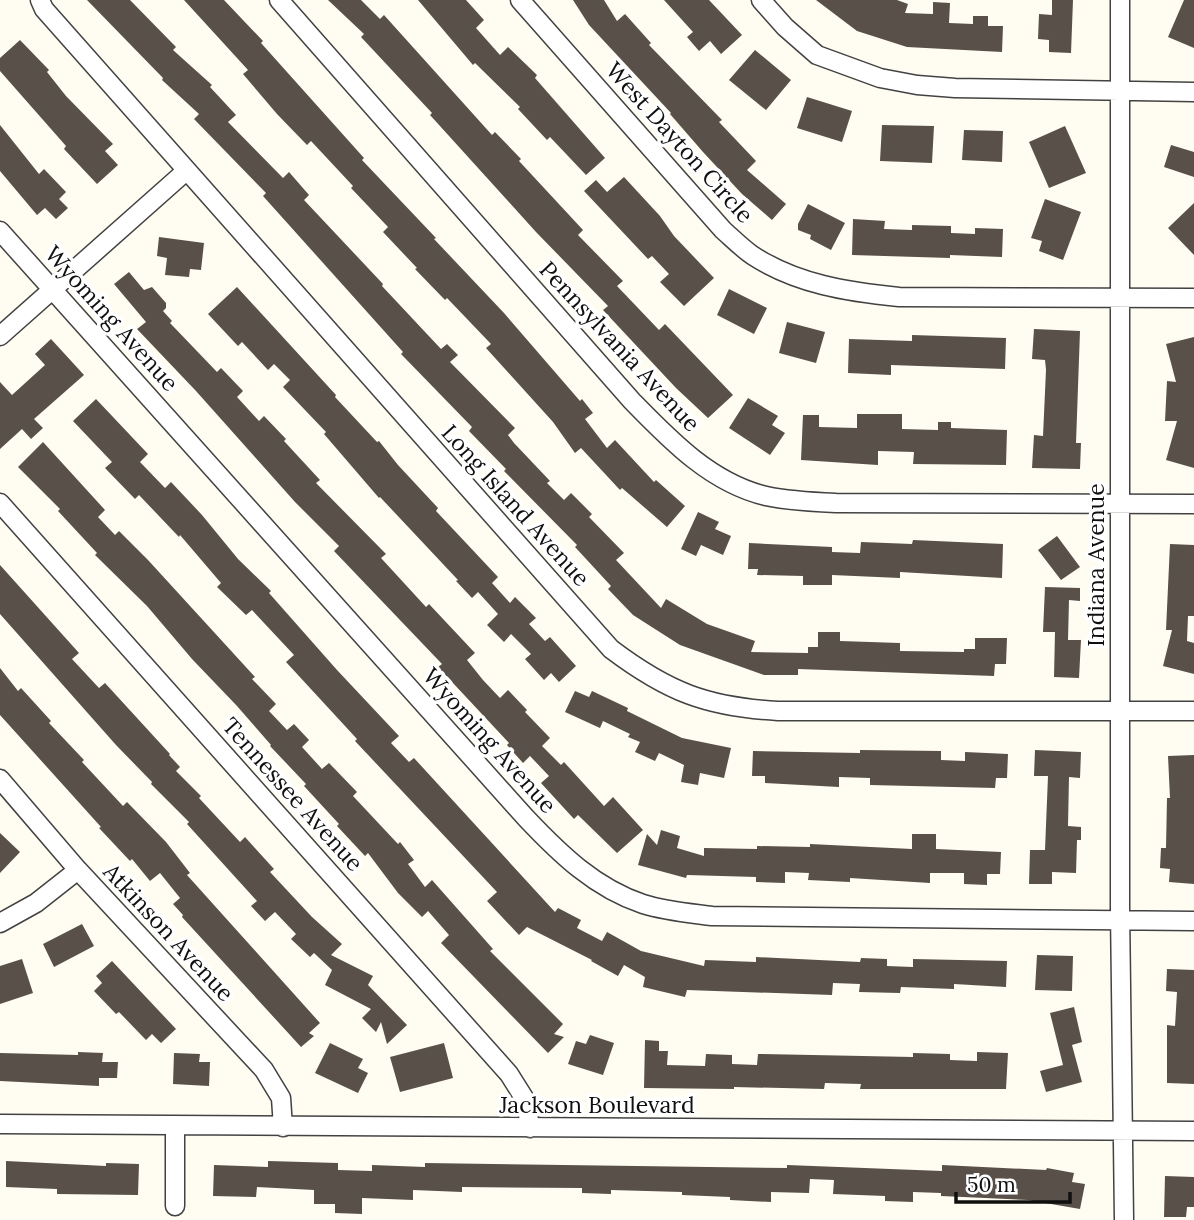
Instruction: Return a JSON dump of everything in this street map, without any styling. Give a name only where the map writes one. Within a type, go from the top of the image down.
[{"type":"street","name":"Long Island Avenue","points":[[40,0],[44,9],[186,171],[611,649],[643,673],[706,702],[741,709],[1194,711]]},
{"type":"street","name":"Pennsylvania Avenue","points":[[279,0],[632,401],[692,459],[726,480],[764,495],[836,503],[1194,504]]},
{"type":"street","name":"West Dayton Circle","points":[[520,0],[723,229],[751,255],[818,285],[899,298],[1194,298]]},
{"type":"street","points":[[761,0],[785,27],[817,55],[880,78],[955,88],[1194,92]]},
{"type":"street","name":"Indiana Avenue","points":[[1120,0],[1120,920],[1124,1220]]},
{"type":"street","points":[[0,336],[186,171]]},
{"type":"street","name":"Wyoming Avenue","points":[[0,231],[526,818],[581,871],[612,891],[643,904],[712,916],[1194,921]]},
{"type":"street","name":"Tennessee Avenue","points":[[0,503],[509,1074],[526,1101],[530,1128]]},
{"type":"street","name":"Atkinson Avenue","points":[[0,779],[78,870],[264,1070],[281,1098],[283,1127]]},
{"type":"street","points":[[0,923],[36,903],[78,870]]},
{"type":"street","name":"Jackson Boulevard","points":[[0,1124],[1194,1131]]},
{"type":"street","points":[[175,1126],[175,1206]]},
{"type":"building","points":[[87,0],[130,0],[176,47],[173,50],[212,85],[210,87],[236,115],[228,122],[283,178],[289,172],[309,195],[304,200],[382,286],[441,349],[447,344],[458,355],[450,362],[515,428],[508,435],[514,443],[564,500],[571,493],[592,514],[589,517],[624,553],[616,560],[661,608],[666,599],[707,624],[755,641],[751,652],[808,653],[808,647],[818,647],[818,632],[840,632],[840,641],[900,643],[900,651],[964,652],[964,649],[975,649],[975,638],[1007,638],[1006,664],[995,664],[994,676],[798,669],[798,675],[764,675],[680,645],[633,615],[608,589],[611,586],[575,547],[577,545],[504,471],[506,469],[469,431],[472,427],[401,354],[403,352],[263,196],[266,193],[194,119],[199,114],[162,80]]},
{"type":"building","points":[[184,0],[224,0],[263,41],[261,43],[364,158],[362,160],[504,313],[580,401],[582,399],[593,413],[585,419],[607,448],[615,440],[654,482],[656,480],[685,506],[667,527],[622,488],[620,490],[581,448],[575,453],[553,422],[486,348],[491,344],[415,269],[417,268],[383,232],[388,227],[351,188],[353,186],[311,141],[307,145],[277,114],[243,74],[248,70]]},
{"type":"building","points":[[328,0],[361,0],[380,19],[384,15],[492,135],[495,132],[521,159],[519,161],[583,230],[578,235],[623,281],[617,286],[659,330],[665,324],[733,395],[708,418],[676,388],[603,310],[608,306],[536,232],[430,115],[432,113],[361,37],[364,34]]},
{"type":"building","points":[[418,0],[466,0],[484,20],[476,28],[500,55],[508,47],[537,75],[535,78],[605,158],[586,175],[550,137],[547,140],[518,109],[520,107],[475,63],[473,65]]},
{"type":"building","points":[[573,0],[604,0],[617,21],[625,14],[651,43],[649,45],[722,120],[719,122],[756,161],[747,170],[786,204],[772,220],[742,194],[703,152],[671,113],[589,25]]},
{"type":"building","points":[[664,0],[709,0],[742,35],[721,54],[710,41],[699,51],[687,37],[693,32]]},
{"type":"building","points":[[816,0],[897,0],[908,4],[905,13],[933,14],[933,2],[950,3],[949,23],[973,24],[973,16],[988,16],[988,26],[1003,26],[1002,52],[907,47],[857,31]]},
{"type":"building","points":[[1052,0],[1073,0],[1071,53],[1049,52],[1049,40],[1038,39],[1039,14],[1052,15]]},
{"type":"building","points":[[1184,0],[1194,0],[1194,48],[1168,37]]},
{"type":"building","points":[[20,40],[49,70],[47,72],[66,96],[113,144],[105,151],[118,165],[97,184],[64,149],[66,146],[0,71],[0,58]]},
{"type":"building","points":[[755,50],[791,80],[766,110],[729,80]]},
{"type":"building","points":[[807,97],[852,111],[842,142],[797,128]]},
{"type":"building","points":[[0,125],[39,174],[44,169],[66,192],[59,199],[68,208],[56,219],[45,208],[37,215],[0,171]]},
{"type":"building","points":[[882,125],[934,126],[932,163],[880,161]]},
{"type":"building","points":[[1065,126],[1086,173],[1049,188],[1029,142]]},
{"type":"building","points":[[964,130],[1003,131],[1002,162],[962,160]]},
{"type":"building","points":[[1171,145],[1194,152],[1194,177],[1164,167]]},
{"type":"building","points":[[624,177],[714,278],[684,306],[660,282],[669,274],[652,256],[648,259],[584,191],[596,180],[607,192]]},
{"type":"building","points":[[1045,199],[1081,212],[1063,260],[1039,251],[1042,241],[1031,238]]},
{"type":"building","points":[[1194,203],[1194,255],[1168,228]]},
{"type":"building","points":[[808,204],[845,223],[831,250],[810,239],[811,235],[798,230],[798,224]]},
{"type":"building","points":[[853,219],[885,221],[884,229],[912,230],[912,225],[951,226],[951,233],[975,234],[975,228],[1003,229],[1002,257],[852,255]]},
{"type":"building","points":[[159,237],[204,243],[201,270],[190,269],[189,277],[165,275],[167,258],[157,256]]},
{"type":"building","points":[[129,272],[144,290],[152,287],[166,303],[163,311],[172,321],[170,323],[217,372],[221,368],[243,391],[237,397],[259,421],[264,416],[286,439],[284,441],[320,480],[316,483],[386,554],[381,558],[426,607],[429,604],[475,653],[467,660],[483,680],[500,698],[508,690],[527,710],[525,712],[550,738],[542,746],[561,765],[564,762],[604,806],[613,797],[643,830],[617,853],[578,815],[574,819],[541,783],[549,776],[530,756],[523,763],[507,745],[509,743],[438,667],[442,664],[334,551],[339,546],[295,502],[137,329],[146,322],[114,284]]},
{"type":"building","points":[[237,287],[335,397],[377,442],[379,441],[438,508],[436,511],[498,577],[492,583],[510,603],[515,597],[536,618],[529,624],[545,641],[550,637],[576,666],[559,682],[551,673],[544,680],[525,659],[531,654],[511,634],[504,642],[487,625],[498,614],[478,592],[472,598],[379,498],[324,434],[326,432],[283,387],[290,380],[274,364],[268,370],[242,342],[238,346],[208,314]]},
{"type":"building","points":[[729,289],[767,308],[754,334],[717,315]]},
{"type":"building","points":[[787,322],[825,332],[816,363],[779,353]]},
{"type":"building","points":[[1034,329],[1080,331],[1076,443],[1081,443],[1080,469],[1032,468],[1034,435],[1043,436],[1046,370],[1045,360],[1032,359]]},
{"type":"building","points":[[912,335],[1006,338],[1005,369],[891,365],[891,375],[848,373],[849,339],[912,341]]},
{"type":"building","points":[[1194,337],[1194,468],[1166,460],[1177,421],[1165,421],[1167,381],[1176,382],[1166,344]]},
{"type":"building","points":[[51,339],[84,375],[34,419],[43,428],[31,439],[22,429],[0,449],[0,382],[12,395],[45,365],[35,354]]},
{"type":"building","points":[[748,398],[778,416],[772,425],[785,433],[770,455],[729,428]]},
{"type":"building","points":[[96,399],[148,454],[140,462],[165,488],[171,482],[399,736],[391,743],[409,762],[414,758],[555,912],[558,908],[581,920],[577,928],[602,941],[607,932],[641,951],[704,966],[705,960],[756,962],[756,957],[860,962],[861,958],[887,959],[887,966],[913,967],[913,959],[1007,961],[1006,987],[954,984],[954,989],[901,987],[900,993],[859,992],[860,984],[833,983],[832,995],[687,990],[685,997],[643,987],[645,977],[624,965],[618,976],[527,927],[519,935],[487,901],[497,892],[355,741],[357,739],[286,662],[294,655],[252,610],[246,615],[217,587],[221,583],[180,535],[179,537],[139,495],[135,499],[105,468],[112,462],[73,421]]},
{"type":"building","points":[[857,414],[902,414],[902,429],[938,430],[938,422],[951,422],[951,428],[1007,430],[1006,465],[913,464],[914,452],[878,451],[878,465],[801,460],[803,415],[819,415],[819,427],[857,428]]},
{"type":"building","points":[[43,442],[105,510],[98,517],[115,535],[119,531],[148,560],[255,677],[252,679],[276,704],[269,711],[287,730],[294,724],[309,740],[302,747],[322,769],[329,763],[357,792],[353,796],[398,844],[400,842],[414,860],[408,864],[425,887],[432,880],[493,949],[490,951],[563,1024],[554,1034],[564,1037],[548,1053],[441,943],[449,935],[428,911],[422,917],[398,893],[368,853],[365,856],[337,826],[339,824],[304,786],[306,784],[237,706],[147,606],[95,555],[97,553],[58,511],[60,509],[18,467]]},
{"type":"building","points":[[698,512],[719,522],[715,529],[731,536],[723,555],[701,545],[696,556],[681,549]]},
{"type":"building","points":[[1057,536],[1080,567],[1061,580],[1038,550]]},
{"type":"building","points":[[913,540],[1003,544],[1002,578],[900,572],[900,578],[832,575],[832,585],[803,585],[803,576],[757,575],[758,569],[748,569],[749,543],[832,547],[832,552],[860,553],[861,542],[912,544]]},
{"type":"building","points":[[1170,544],[1194,545],[1194,616],[1188,616],[1187,641],[1194,643],[1194,674],[1163,666],[1172,630],[1166,630]]},
{"type":"building","points":[[0,565],[79,653],[72,659],[99,688],[105,683],[170,754],[180,767],[176,771],[201,796],[199,798],[240,842],[245,837],[274,869],[270,872],[312,917],[342,944],[331,955],[373,976],[368,985],[407,1025],[387,1044],[381,1022],[376,1032],[362,1018],[371,1009],[325,985],[332,970],[314,953],[310,957],[291,939],[296,934],[275,912],[265,921],[251,906],[257,901],[0,614]]},
{"type":"building","points":[[1045,587],[1080,588],[1080,601],[1069,600],[1068,640],[1081,640],[1079,678],[1054,677],[1055,632],[1043,632]]},
{"type":"building","points":[[0,668],[18,691],[21,688],[51,721],[49,723],[84,760],[82,762],[123,806],[127,802],[166,842],[190,873],[187,875],[320,1023],[309,1033],[314,1036],[301,1047],[182,917],[173,904],[180,898],[160,873],[150,881],[132,859],[130,861],[99,828],[101,827],[0,715]]},
{"type":"building","points":[[575,691],[589,697],[592,691],[682,738],[731,748],[724,778],[700,773],[698,785],[681,782],[684,765],[659,753],[655,761],[635,752],[640,742],[628,737],[630,734],[603,721],[600,728],[565,712]]},
{"type":"building","points":[[860,750],[941,751],[941,760],[965,761],[965,752],[1008,754],[1007,778],[996,778],[995,788],[870,785],[870,778],[839,777],[839,787],[765,783],[765,776],[752,776],[753,751],[860,753]]},
{"type":"building","points":[[1035,750],[1081,752],[1080,778],[1069,777],[1068,826],[1081,827],[1081,840],[1077,840],[1076,873],[1052,872],[1052,884],[1029,884],[1030,850],[1045,850],[1048,776],[1034,776]]},
{"type":"building","points":[[1194,755],[1194,884],[1169,882],[1170,869],[1160,868],[1161,848],[1166,848],[1167,798],[1170,798],[1168,756]]},
{"type":"building","points":[[661,830],[680,836],[677,848],[704,856],[704,848],[810,847],[810,844],[912,849],[912,834],[936,834],[936,849],[1001,852],[1000,874],[987,874],[987,885],[964,884],[964,873],[930,873],[930,883],[850,878],[850,882],[808,880],[809,873],[785,872],[785,883],[756,882],[756,877],[687,875],[686,878],[638,865],[647,834],[657,845]]},
{"type":"building","points":[[0,833],[20,852],[0,873]]},
{"type":"building","points":[[82,924],[94,946],[54,967],[43,944]]},
{"type":"building","points":[[1037,955],[1073,956],[1072,991],[1035,990]]},
{"type":"building","points":[[22,959],[33,993],[0,1004],[0,966]]},
{"type":"building","points":[[112,961],[176,1029],[161,1043],[152,1034],[146,1040],[94,991],[102,983],[96,976]]},
{"type":"building","points":[[1167,969],[1194,970],[1194,1084],[1167,1083],[1167,1025],[1175,1026],[1177,992],[1166,991]]},
{"type":"building","points":[[1074,1007],[1082,1042],[1072,1045],[1082,1082],[1046,1092],[1040,1071],[1063,1065],[1050,1013]]},
{"type":"building","points":[[590,1035],[614,1043],[603,1075],[568,1064],[576,1041],[586,1044]]},
{"type":"building","points":[[645,1040],[659,1041],[659,1051],[668,1051],[667,1065],[705,1066],[706,1054],[732,1055],[732,1064],[757,1065],[758,1054],[913,1057],[913,1053],[950,1054],[950,1060],[977,1061],[977,1052],[1008,1053],[1006,1089],[860,1089],[861,1084],[825,1083],[824,1089],[644,1088]]},
{"type":"building","points":[[330,1043],[363,1059],[358,1068],[368,1073],[358,1093],[315,1073]]},
{"type":"building","points":[[444,1043],[453,1078],[400,1092],[390,1057]]},
{"type":"building","points":[[78,1052],[103,1053],[102,1062],[118,1062],[117,1078],[99,1078],[99,1086],[0,1081],[0,1053],[78,1055]]},
{"type":"building","points":[[174,1053],[200,1054],[199,1062],[210,1062],[209,1086],[173,1084]]},
{"type":"building","points":[[6,1161],[106,1166],[106,1163],[139,1164],[138,1195],[57,1194],[57,1189],[6,1187]]},
{"type":"building","points":[[268,1161],[338,1163],[338,1170],[372,1171],[372,1165],[425,1167],[425,1163],[787,1168],[787,1165],[942,1171],[942,1165],[1047,1168],[1074,1173],[1072,1182],[1085,1184],[1080,1209],[1028,1200],[941,1196],[941,1193],[913,1192],[913,1202],[885,1201],[885,1196],[833,1194],[834,1180],[810,1179],[809,1193],[771,1192],[771,1202],[682,1195],[682,1192],[611,1190],[611,1194],[582,1193],[582,1188],[462,1187],[462,1192],[413,1190],[413,1200],[362,1198],[362,1214],[335,1213],[335,1204],[314,1204],[314,1190],[257,1187],[256,1197],[213,1196],[214,1165],[268,1167]]},
{"type":"building","points":[[1165,1176],[1194,1177],[1194,1207],[1187,1207],[1186,1217],[1164,1217]]}]
